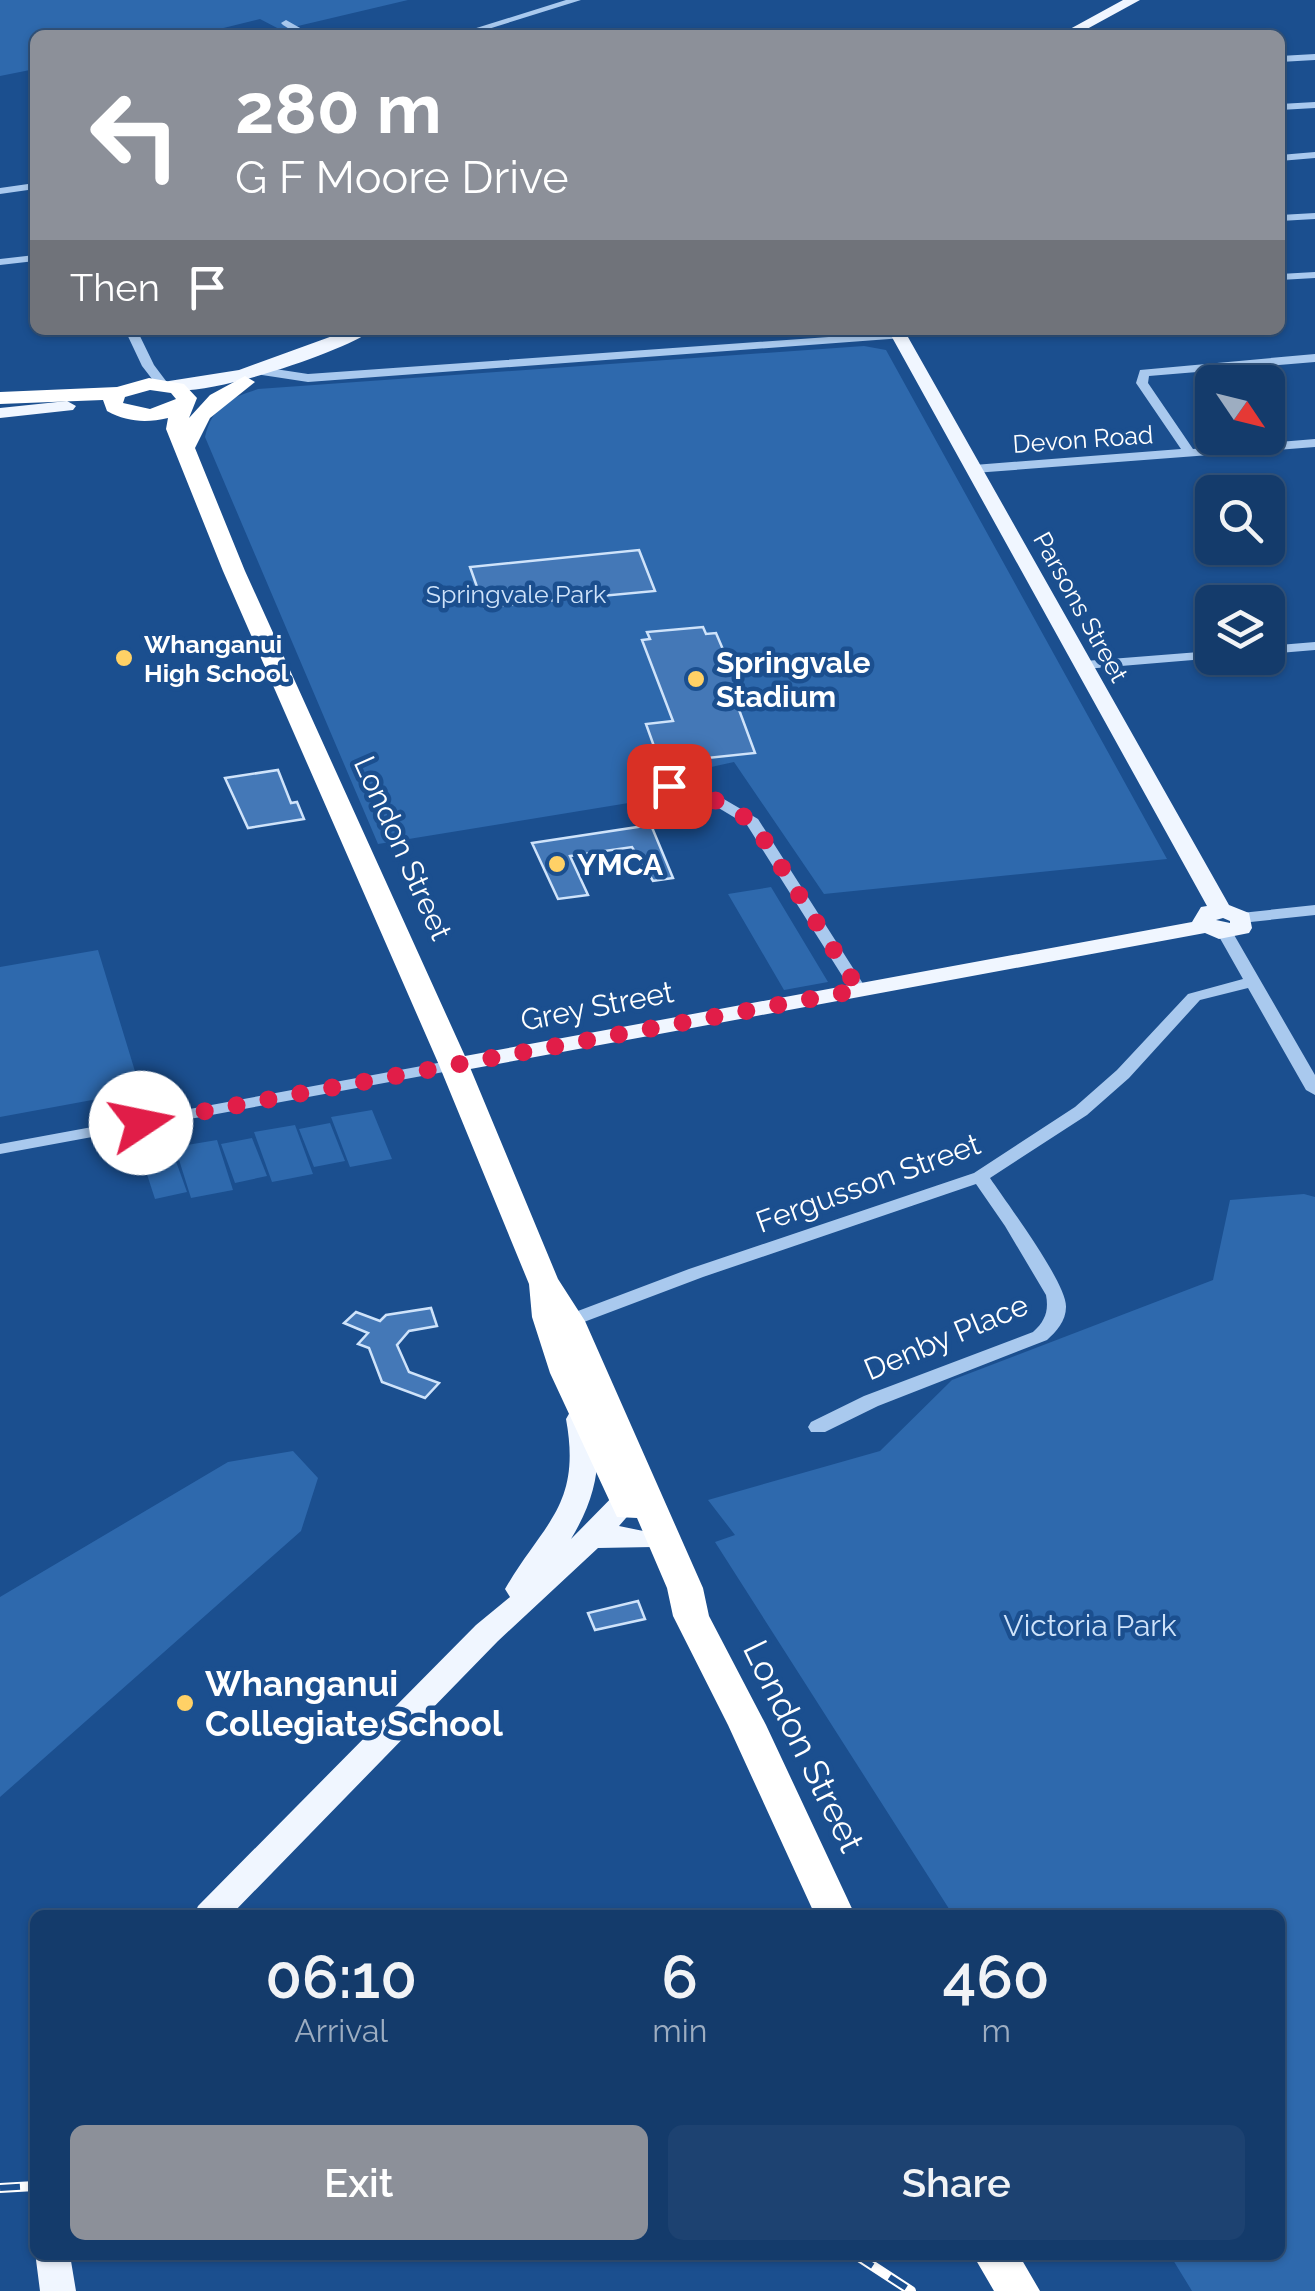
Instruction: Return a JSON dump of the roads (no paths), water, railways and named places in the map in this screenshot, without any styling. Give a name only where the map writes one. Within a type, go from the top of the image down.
[{"type":"highway","points":[[188,451],[192,430],[201,413],[253,376]]},
{"type":"highway","points":[[0,400],[68,406],[127,402],[166,385],[185,394],[183,405],[127,402],[0,400]]},
{"type":"highway","points":[[127,402],[188,451]]},
{"type":"highway","name":"London Street","points":[[183,405],[178,429],[234,571],[454,1065],[542,1279],[570,1321],[633,1494],[643,1540],[671,1595],[690,1616],[748,1726],[833,1910]]},
{"type":"highway","name":"London Street","points":[[542,1279],[548,1326],[574,1393],[685,1588],[690,1616]]},
{"type":"highway","points":[[997,2260],[1018,2291]]},
{"type":"main road","points":[[1076,30],[1133,0]]},
{"type":"main road","points":[[183,405],[352,335]]},
{"type":"main road","name":"Parsons Street","points":[[898,335],[1085,665],[1223,922]]},
{"type":"main road","points":[[166,385],[253,376]]},
{"type":"main road","points":[[0,413],[68,406]]},
{"type":"main road","name":"Grey Street","points":[[454,1065],[1223,922]]},
{"type":"main road","points":[[487,1633],[558,1541],[575,1511],[586,1457],[585,1434],[574,1393]]},
{"type":"main road","points":[[215,1910],[487,1633],[633,1494]]},
{"type":"main road","points":[[590,1539],[613,1535],[643,1540]]},
{"type":"main road","points":[[53,2260],[58,2291]]},
{"type":"street","points":[[476,30],[576,0]]},
{"type":"street","points":[[286,23],[298,30]]},
{"type":"street","points":[[1285,59],[1315,57]]},
{"type":"street","points":[[1285,107],[1315,105]]},
{"type":"street","points":[[1285,158],[1315,155]]},
{"type":"street","points":[[0,191],[30,187]]},
{"type":"street","points":[[1285,218],[1315,216]]},
{"type":"street","points":[[0,262],[30,259]]},
{"type":"street","points":[[1285,277],[1315,275]]},
{"type":"street","points":[[133,335],[148,366],[166,385]]},
{"type":"street","points":[[253,376],[308,378],[871,335]]},
{"type":"street","points":[[1190,453],[1142,383],[1144,373],[1315,358]]},
{"type":"street","points":[[127,402],[148,366]]},
{"type":"street","name":"Devon Road","points":[[974,470],[1315,444]]},
{"type":"street","points":[[1285,649],[1315,646]]},
{"type":"street","points":[[1085,665],[1195,655]]},
{"type":"street","points":[[669,786],[717,801],[753,822],[859,990]]},
{"type":"street","points":[[1223,922],[1315,910]]},
{"type":"street","name":"Parsons Street","points":[[1223,922],[1252,982],[1315,1090]]},
{"type":"street","name":"Fergusson Street","points":[[570,1321],[696,1272],[980,1177],[1081,1111],[1123,1074],[1194,997],[1252,982]]},
{"type":"street","name":"Grey Street","points":[[0,1148],[454,1065]]},
{"type":"street","name":"Denby Place","points":[[818,1427],[871,1401],[1040,1336],[1049,1328],[1058,1307],[1055,1295],[980,1177]]},
{"type":"railway","points":[[0,2188],[30,2186]]},
{"type":"railway","points":[[864,2260],[911,2291]]},
{"type":"place","name":"Whanganui High School","points":[[124,658]]},
{"type":"place","name":"Springvale Stadium","points":[[696,679]]},
{"type":"place","name":"YMCA","points":[[557,864]]},
{"type":"place","name":"Whanganui Collegiate School","points":[[185,1703]]},
{"type":"park label","name":"Springvale Park","points":[[516,594]]},
{"type":"park label","name":"Victoria Park","points":[[1090,1625]]}]
